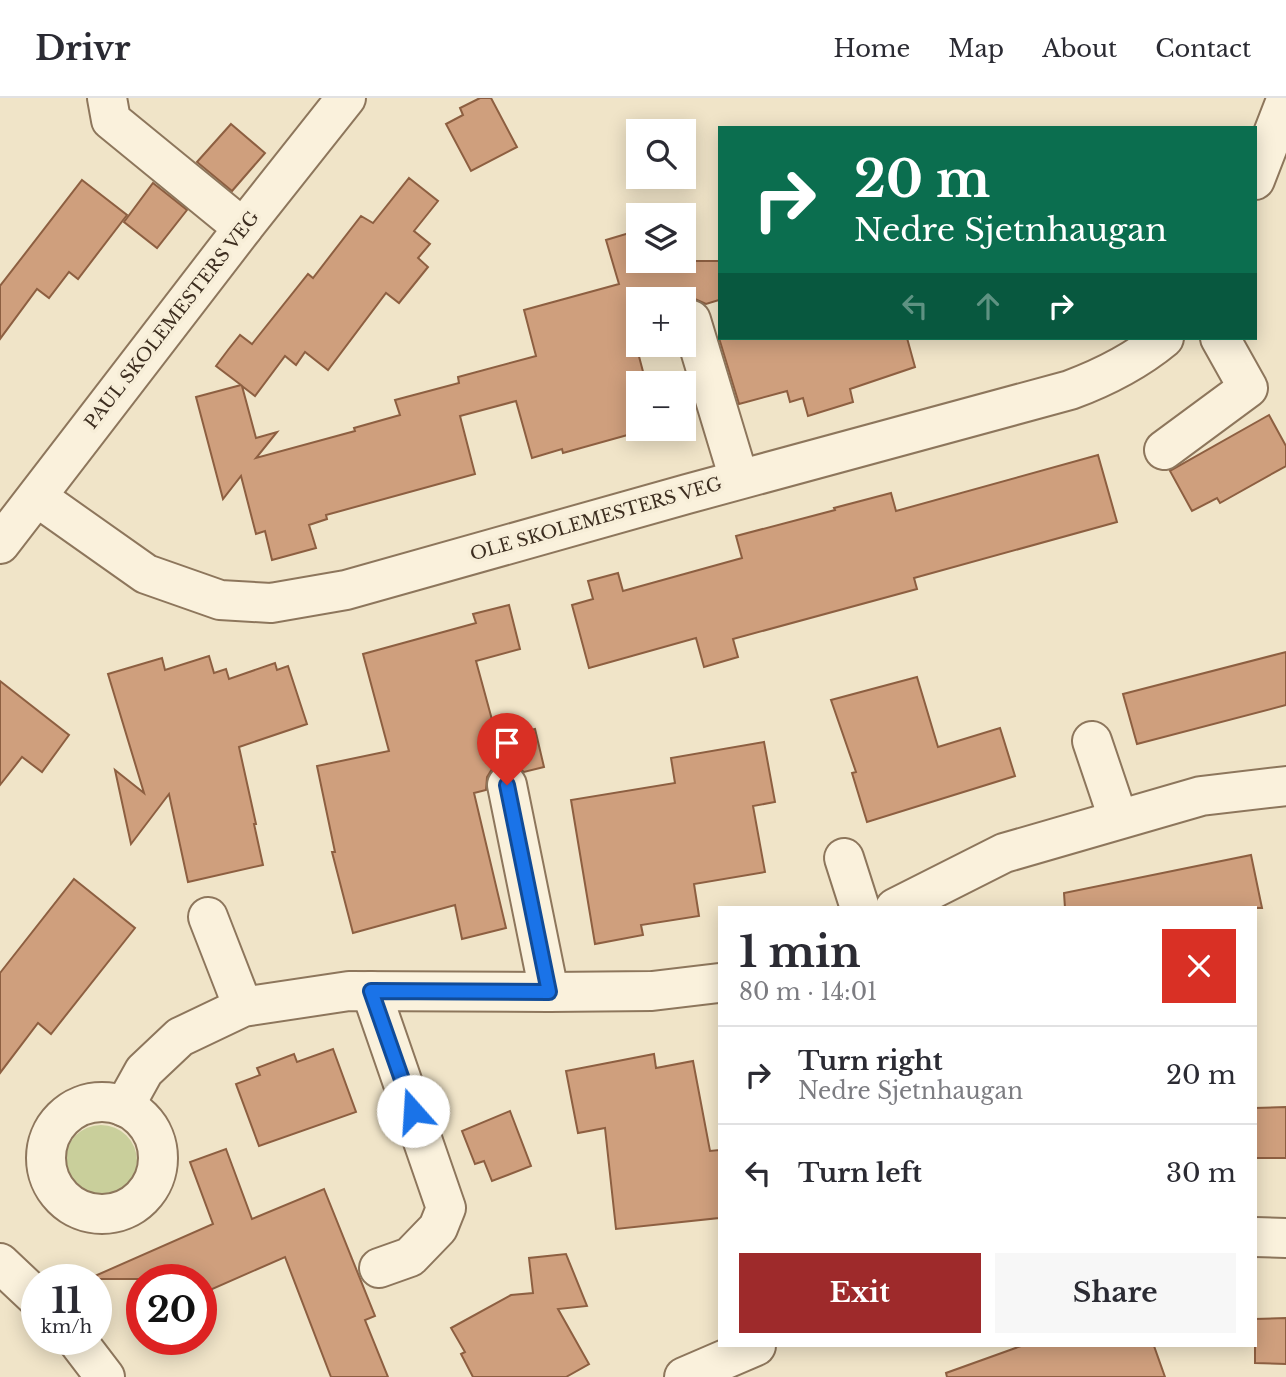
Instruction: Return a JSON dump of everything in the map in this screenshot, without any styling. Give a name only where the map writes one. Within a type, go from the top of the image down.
[{"type":"street","points":[[107,98],[111,120],[243,228]]},
{"type":"street","name":"PAUL SKOLEMESTERS VEG","points":[[0,544],[346,98]]},
{"type":"street","points":[[1257,175],[1286,100]]},
{"type":"street","points":[[696,337],[739,479]]},
{"type":"street","name":"OLE SKOLEMESTERS VEG","points":[[37,497],[146,574],[220,600],[271,603],[346,590],[739,479],[1070,390],[1112,374],[1162,340]]},
{"type":"street","points":[[1164,450],[1248,388],[1221,340]]},
{"type":"street","points":[[1092,741],[1118,818]]},
{"type":"street","points":[[507,785],[549,992]]},
{"type":"street","points":[[899,906],[1004,853],[1201,796],[1286,786]]},
{"type":"street","points":[[844,858],[859,906]]},
{"type":"street","points":[[208,917],[243,1007]]},
{"type":"street","points":[[124,1107],[144,1071],[180,1037],[243,1007],[349,991],[652,990],[718,983]]},
{"type":"street","points":[[371,991],[446,1208],[438,1228],[410,1258],[379,1268]]},
{"type":"street","points":[[1257,1237],[1286,1238]]},
{"type":"street","points":[[0,1263],[21,1283]]},
{"type":"street","points":[[684,1377],[754,1347]]},
{"type":"street","points":[[88,1355],[105,1377]]},
{"type":"green space","points":[[101,1125],[115,1128],[127,1135],[134,1147],[137,1161],[134,1175],[127,1187],[115,1194],[101,1197],[87,1194],[75,1187],[68,1175],[65,1161],[68,1147],[75,1135],[87,1128]]},
{"type":"building","points":[[480,98],[491,98],[517,147],[471,171],[446,124],[463,115],[460,108]]},
{"type":"building","points":[[231,124],[265,153],[232,191],[197,162]]},
{"type":"building","points":[[409,178],[438,201],[414,231],[430,244],[418,258],[428,267],[399,303],[386,293],[328,370],[305,352],[296,365],[285,356],[255,396],[242,386],[256,438],[277,432],[256,458],[355,431],[354,428],[400,415],[395,400],[459,383],[458,377],[536,356],[524,310],[619,284],[606,240],[626,234],[626,273],[696,273],[696,261],[718,261],[718,300],[706,304],[696,299],[696,287],[626,287],[626,357],[639,357],[643,371],[626,371],[626,435],[563,453],[562,449],[532,458],[516,401],[460,416],[475,474],[326,515],[327,519],[309,525],[316,548],[272,560],[265,531],[256,534],[241,476],[223,499],[196,397],[241,385],[216,366],[240,335],[252,344],[308,274],[313,278],[361,216],[373,223]]},
{"type":"building","points":[[82,180],[127,215],[78,279],[69,272],[49,298],[37,289],[0,339],[0,286]]},
{"type":"building","points":[[153,183],[187,210],[157,248],[124,222]]},
{"type":"building","points":[[720,340],[908,340],[915,367],[850,389],[853,402],[808,416],[803,398],[790,402],[787,391],[739,404]]},
{"type":"building","points":[[1269,415],[1286,446],[1286,466],[1220,503],[1217,498],[1192,511],[1170,471]]},
{"type":"building","points":[[1098,455],[1117,522],[914,578],[917,589],[733,639],[738,657],[704,667],[696,638],[589,668],[572,605],[593,599],[588,581],[618,573],[623,591],[742,558],[736,536],[891,493],[896,511]]},
{"type":"building","points":[[509,605],[520,649],[476,661],[497,738],[535,729],[544,767],[524,772],[515,765],[502,764],[492,769],[487,777],[486,790],[474,793],[506,928],[462,939],[455,905],[353,933],[332,852],[335,852],[317,766],[389,751],[363,654],[476,623],[473,614]]},
{"type":"building","points":[[1286,652],[1286,705],[1137,744],[1123,694]]},
{"type":"building","points":[[209,656],[214,673],[226,669],[229,679],[275,663],[277,670],[288,666],[307,724],[239,747],[263,865],[188,882],[169,794],[131,844],[115,770],[144,793],[108,674],[162,658],[165,670]]},
{"type":"building","points":[[917,677],[938,747],[1000,728],[1015,776],[867,822],[852,773],[856,772],[831,700]]},
{"type":"building","points":[[0,681],[69,735],[42,772],[22,757],[0,785]]},
{"type":"building","points":[[764,742],[775,802],[753,806],[765,872],[694,884],[699,916],[641,925],[643,935],[595,944],[571,800],[675,783],[671,758]]},
{"type":"building","points":[[1251,855],[1262,908],[1065,906],[1064,893]]},
{"type":"building","points":[[74,879],[135,928],[51,1034],[38,1023],[0,1073],[0,973]]},
{"type":"building","points":[[333,1049],[356,1112],[259,1146],[236,1084],[260,1075],[257,1068],[294,1054],[297,1062]]},
{"type":"building","points":[[654,1054],[656,1068],[693,1061],[710,1151],[718,1150],[718,1218],[616,1229],[605,1128],[578,1133],[566,1071]]},
{"type":"building","points":[[1286,1107],[1286,1158],[1257,1158],[1257,1108]]},
{"type":"building","points":[[510,1111],[531,1166],[492,1181],[484,1161],[475,1164],[462,1131]]},
{"type":"building","points":[[226,1149],[252,1219],[324,1189],[375,1316],[365,1320],[388,1377],[331,1377],[285,1257],[217,1287],[217,1264],[126,1264],[126,1279],[112,1279],[112,1268],[213,1224],[190,1162]]},
{"type":"building","points":[[566,1254],[587,1306],[558,1309],[589,1364],[566,1377],[473,1377],[461,1354],[465,1352],[451,1328],[511,1295],[533,1293],[529,1258]]},
{"type":"building","points":[[1286,1318],[1286,1364],[1255,1363],[1257,1319]]},
{"type":"building","points":[[1018,1347],[1154,1347],[1165,1377],[947,1377],[946,1373]]},
{"type":"route","points":[[413,1111],[371,991],[549,992],[507,785]]}]
